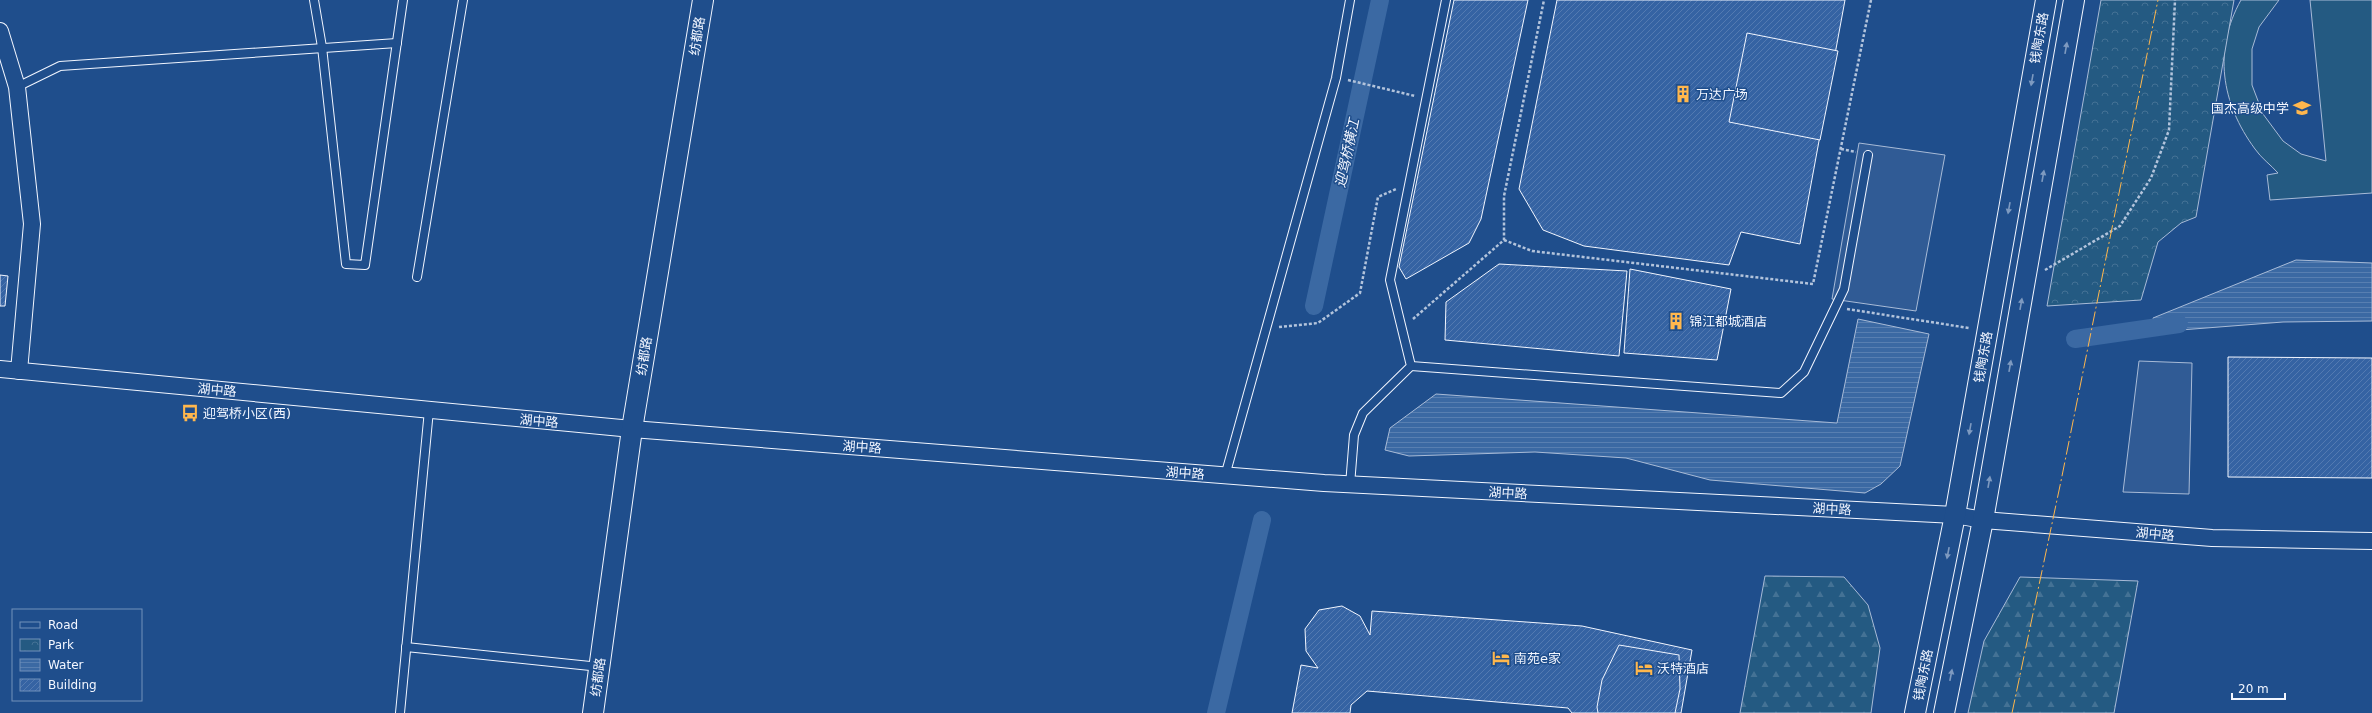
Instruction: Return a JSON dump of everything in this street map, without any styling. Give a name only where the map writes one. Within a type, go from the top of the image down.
[{"type":"street","name":"纺都路","points":[[593,713],[632,429],[703,0]]},
{"type":"street","name":"钱陶东路","points":[[1915,713],[1956,515],[2046,0]]},
{"type":"street","points":[[1944,713],[1983,520],[2074,0]]},
{"type":"street","points":[[0,31],[17,87],[32,224],[19,371]]},
{"type":"street","name":"湖中路","points":[[0,369],[632,429],[1225,476],[1350,485],[1956,515],[1983,520],[2212,538],[2372,541]]},
{"type":"lane","points":[[314,0],[322,47],[346,264],[365,265],[403,0]]},
{"type":"lane","points":[[417,276],[463,0]]},
{"type":"lane","points":[[1225,476],[1336,78],[1350,0]]},
{"type":"lane","points":[[1411,366],[1403,328],[1390,280],[1446,0]]},
{"type":"lane","points":[[17,87],[60,66],[397,43]]},
{"type":"lane","points":[[1350,485],[1354,435],[1363,413],[1411,366],[1781,393],[1804,372],[1844,289],[1868,155]]},
{"type":"lane","points":[[400,713],[429,410]]},
{"type":"lane","points":[[406,647],[600,667]]},
{"type":"path","points":[[1403,328],[1504,240],[1504,196],[1544,0]]},
{"type":"path","points":[[1504,240],[1532,251],[1813,284],[1871,0]]},
{"type":"path","points":[[2024,283],[2120,226],[2151,178],[2169,130],[2175,0]]},
{"type":"path","points":[[1353,82],[1400,92]]},
{"type":"path","points":[[1266,327],[1299,327],[1318,324],[1360,293],[1378,197],[1410,182]]},
{"type":"path","points":[[1835,307],[1986,338]]},
{"type":"green space","points":[[2101,0],[2234,0],[2196,217],[2181,223],[2158,242],[2141,300],[2047,306]]},
{"type":"green space","points":[[2241,0],[2279,0],[2259,27],[2252,49],[2252,85],[2263,114],[2283,141],[2301,154],[2326,161],[2310,0],[2372,0],[2372,193],[2270,200],[2267,175],[2278,173],[2257,152],[2243,131],[2228,95],[2225,76],[2224,57],[2227,38],[2232,19]]},
{"type":"green space","points":[[1765,576],[1844,577],[1868,605],[1880,648],[1871,713],[1740,713]]},
{"type":"green space","points":[[2020,577],[2138,581],[2114,713],[1968,713],[1984,641]]},
{"type":"shaded area","points":[[1859,143],[1945,155],[1916,311],[1832,299]]},
{"type":"shaded area","points":[[2139,361],[2192,363],[2189,494],[2123,492]]},
{"type":"water","points":[[2296,260],[2372,263],[2372,321],[2283,322],[2155,332],[2153,318]]},
{"type":"water","points":[[1858,319],[1929,334],[1900,466],[1881,484],[1865,493],[1710,480],[1626,458],[1535,452],[1409,456],[1385,450],[1390,428],[1436,394],[1837,423]]},
{"type":"building","points":[[1454,0],[1528,0],[1481,219],[1469,243],[1406,279],[1399,267]]},
{"type":"building","name":"万达广场","points":[[1557,0],[1845,0],[1800,244],[1741,232],[1729,265],[1584,246],[1543,230],[1519,189]]},
{"type":"building","points":[[1747,33],[1838,51],[1820,140],[1729,122]]},
{"type":"building","points":[[1499,264],[1627,271],[1619,356],[1445,340],[1446,302]]},
{"type":"building","name":"锦江都城酒店","points":[[1630,269],[1731,289],[1717,360],[1624,353]]},
{"type":"building","points":[[0,275],[8,276],[5,306],[0,306]]},
{"type":"building","points":[[2228,357],[2372,358],[2372,478],[2228,477]]},
{"type":"building","name":"南苑e家","points":[[1342,606],[1360,616],[1370,635],[1372,611],[1582,626],[1692,650],[1681,713],[1572,713],[1568,708],[1367,691],[1351,705],[1350,713],[1292,713],[1301,665],[1318,668],[1306,651],[1305,629],[1319,610]]},
{"type":"building","name":"沃特酒店","points":[[1619,645],[1679,655],[1680,689],[1675,713],[1598,713],[1597,707],[1602,680]]},
{"type":"waterway","name":"迎驾桥横江","points":[[1314,306],[1380,0]]},
{"type":"waterway","points":[[2075,339],[2179,324]]},
{"type":"waterway","points":[[1216,713],[1262,520]]},
{"type":"power","points":[[2012,713],[2061,481],[2158,0]]},
{"type":"place","name":"万达广场","points":[[1683,94]]},
{"type":"place","name":"国杰高级中学","points":[[2302,108]]},
{"type":"place","name":"锦江都城酒店","points":[[1676,321]]},
{"type":"place","name":"迎驾桥小区(西)","points":[[190,413]]},
{"type":"place","name":"南苑e家","points":[[1501,658]]},
{"type":"place","name":"沃特酒店","points":[[1644,668]]}]
